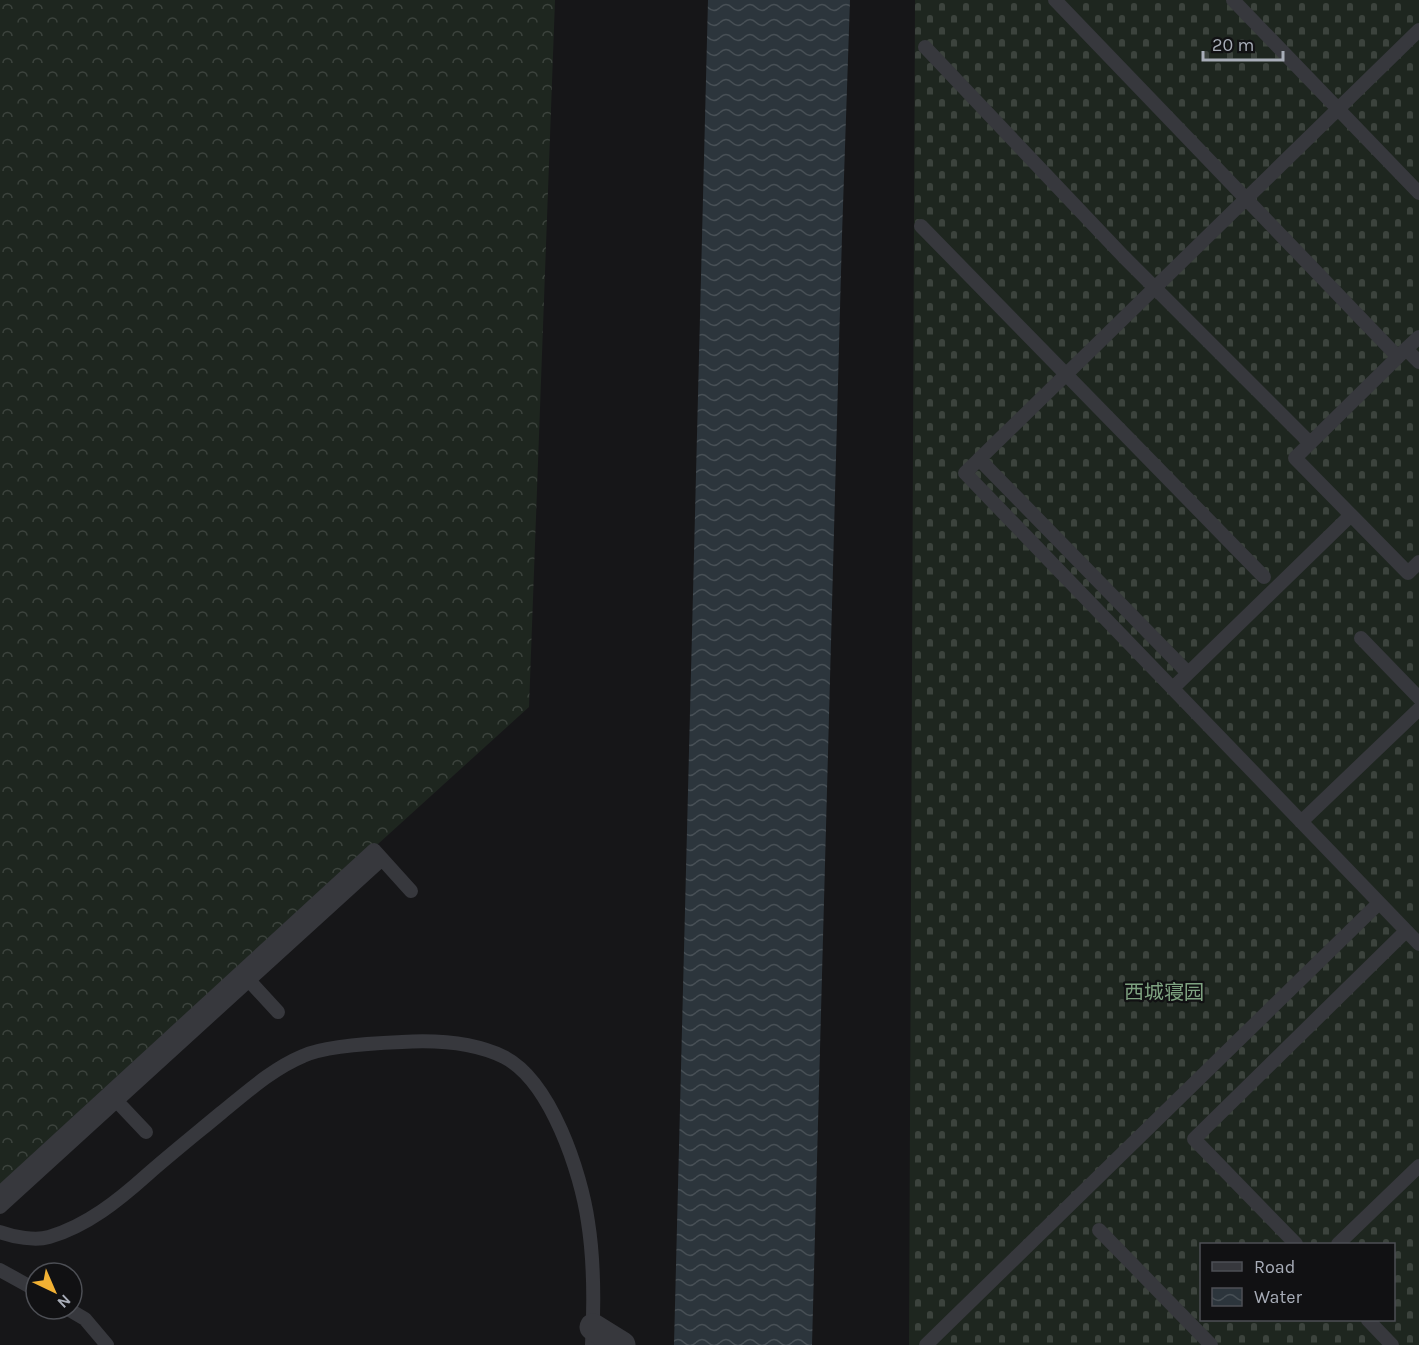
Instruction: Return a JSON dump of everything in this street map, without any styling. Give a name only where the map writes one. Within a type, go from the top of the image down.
[{"type":"street","points":[[592,1336],[622,1345]]},
{"type":"lane","points":[[1055,0],[1246,199],[1402,353],[1419,362]]},
{"type":"lane","points":[[1233,0],[1419,193]]},
{"type":"lane","points":[[1419,30],[965,474],[1419,944]]},
{"type":"lane","points":[[925,47],[1155,288],[1310,443]]},
{"type":"lane","points":[[921,226],[1264,577]]},
{"type":"lane","points":[[1419,337],[1294,458],[1408,573],[1419,562]]},
{"type":"lane","points":[[979,459],[1188,673]]},
{"type":"lane","points":[[1173,688],[1351,515]]},
{"type":"lane","points":[[1361,638],[1419,698]]},
{"type":"lane","points":[[1301,822],[1419,709]]},
{"type":"lane","points":[[0,1193],[113,1096],[245,976],[374,850],[411,891]]},
{"type":"lane","points":[[926,1345],[1379,903]]},
{"type":"lane","points":[[1294,1243],[1194,1139],[1406,931]]},
{"type":"lane","points":[[245,976],[278,1012]]},
{"type":"lane","points":[[0,1233],[13,1237],[47,1238],[80,1225],[124,1195],[262,1079],[304,1055],[385,1042],[448,1042],[475,1047],[505,1058],[536,1084],[550,1109],[567,1146],[578,1178],[588,1223],[592,1336]]},
{"type":"lane","points":[[113,1096],[146,1132]]},
{"type":"lane","points":[[0,1207],[113,1096]]},
{"type":"lane","points":[[1340,1243],[1419,1166]]},
{"type":"lane","points":[[1100,1230],[1211,1345]]},
{"type":"lane","points":[[0,1270],[24,1283]]},
{"type":"lane","points":[[84,1318],[107,1345]]},
{"type":"lane","points":[[1369,1321],[1392,1345]]},
{"type":"green space","points":[[0,0],[555,0],[529,707],[0,1187]]},
{"type":"green space","name":"西城寝园","points":[[915,0],[1419,0],[1419,1345],[909,1345]]},
{"type":"water","points":[[708,0],[850,0],[812,1345],[674,1345]]}]
